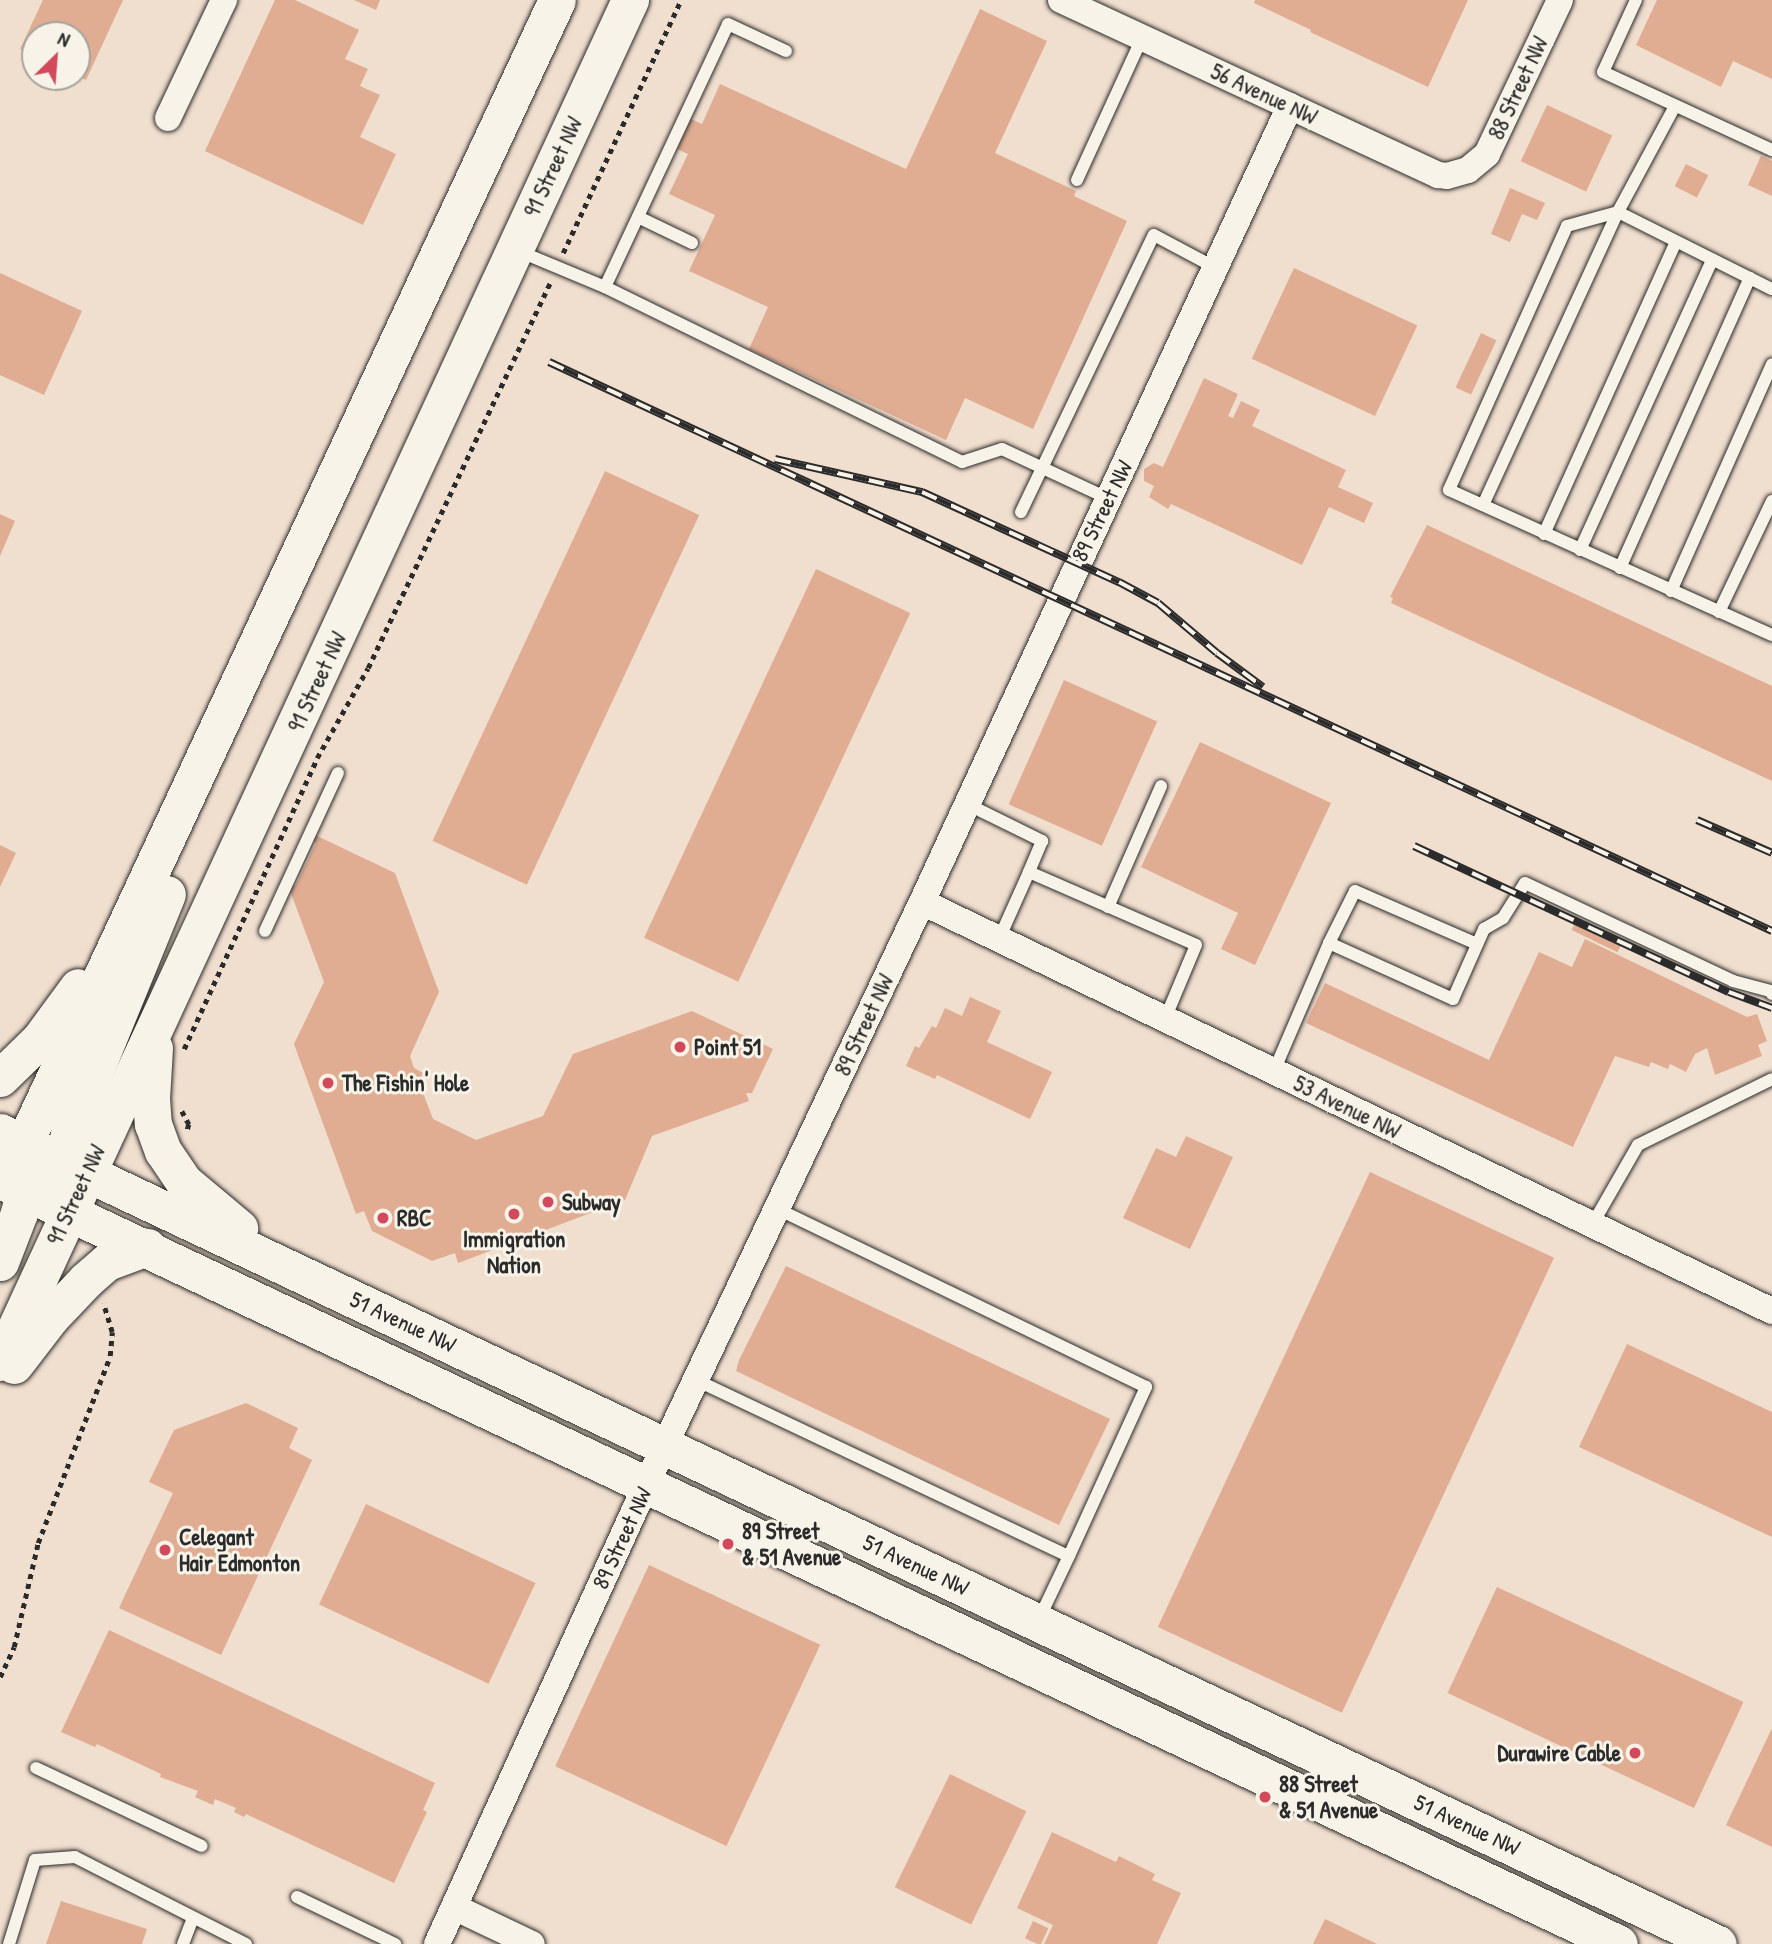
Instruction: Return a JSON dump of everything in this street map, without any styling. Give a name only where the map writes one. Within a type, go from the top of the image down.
[{"type":"main road","points":[[0,1262],[8,1187],[29,1157],[12,1138],[139,900],[557,0]]},
{"type":"main road","name":"91 Street NW","points":[[74,1167],[156,1026],[629,0]]},
{"type":"main road","points":[[68,1211],[60,1176],[74,1167],[68,1136],[184,853],[191,788]]},
{"type":"main road","points":[[0,1078],[45,1033],[139,900]]},
{"type":"main road","points":[[156,1026],[151,1098],[153,1124],[172,1166],[212,1208],[304,1275]]},
{"type":"main road","name":"51 Avenue NW","points":[[12,1138],[1718,1944]]},
{"type":"main road","name":"51 Avenue NW","points":[[8,1187],[147,1247],[1619,1944]]},
{"type":"main road","name":"91 Street NW","points":[[0,1362],[68,1211]]},
{"type":"main road","points":[[0,1383],[50,1318],[86,1280],[107,1262],[147,1247]]},
{"type":"street","points":[[168,118],[224,0]]},
{"type":"street","name":"56 Avenue NW","points":[[1061,0],[1438,175],[1447,176],[1468,170]]},
{"type":"street","name":"88 Street NW","points":[[1468,170],[1487,154],[1493,144],[1560,0]]},
{"type":"street","name":"89 Street NW","points":[[437,1944],[646,1485],[922,901],[1290,107]]},
{"type":"street","name":"53 Avenue NW","points":[[922,901],[1772,1311]]},
{"type":"street","points":[[454,1907],[532,1944]]},
{"type":"lane","points":[[1636,0],[1604,72],[1772,150]]},
{"type":"lane","points":[[605,287],[728,24],[786,51]]},
{"type":"lane","points":[[1077,180],[1142,38]]},
{"type":"lane","points":[[1483,505],[1618,212],[1675,106]]},
{"type":"lane","points":[[1772,289],[1618,212],[1567,226],[1449,490],[1772,635]]},
{"type":"lane","points":[[638,217],[692,243]]},
{"type":"lane","points":[[1021,512],[1154,235],[1216,268]]},
{"type":"lane","points":[[1544,534],[1676,242]]},
{"type":"lane","points":[[516,250],[558,265],[605,287],[962,462],[1002,449],[1109,499]]},
{"type":"lane","points":[[1580,550],[1712,260]]},
{"type":"lane","points":[[1620,568],[1750,278]]},
{"type":"lane","points":[[1671,591],[1772,364]]},
{"type":"lane","points":[[1719,612],[1772,500]]},
{"type":"lane","points":[[265,931],[338,773]]},
{"type":"lane","points":[[1108,907],[1161,786]]},
{"type":"lane","points":[[967,804],[1042,841],[999,939]]},
{"type":"lane","points":[[1029,872],[1196,945],[1165,1019]]},
{"type":"lane","points":[[1329,943],[1453,999],[1484,929],[1503,918],[1525,883],[1733,981],[1771,991],[1772,994]]},
{"type":"lane","points":[[1274,1071],[1329,943],[1355,891],[1477,944]]},
{"type":"lane","points":[[1592,1224],[1638,1145],[1772,1079]]},
{"type":"lane","points":[[777,1209],[1146,1387],[1038,1622]]},
{"type":"lane","points":[[696,1380],[1069,1556]]},
{"type":"lane","points":[[36,1768],[202,1846]]},
{"type":"lane","points":[[9,1944],[35,1860],[75,1857],[246,1944]]},
{"type":"lane","points":[[298,1897],[396,1944]]},
{"type":"lane","points":[[183,1944],[193,1918]]},
{"type":"path","points":[[183,1052],[317,758],[368,668],[681,0]]},
{"type":"path","points":[[179,1104],[189,1124],[180,1139]]},
{"type":"path","points":[[0,1677],[14,1647],[38,1543],[110,1356],[110,1319],[97,1295]]},
{"type":"building","points":[[43,0],[123,0],[91,69],[91,21],[33,21]]},
{"type":"building","points":[[275,0],[295,0],[359,30],[345,59],[368,69],[360,86],[380,95],[360,137],[396,154],[363,225],[205,151]]},
{"type":"building","points":[[354,0],[380,0],[376,10]]},
{"type":"building","points":[[1255,0],[1468,0],[1428,87],[1310,32],[1311,30],[1254,3]]},
{"type":"building","points":[[1657,0],[1772,0],[1772,79],[1733,61],[1721,87],[1636,45]]},
{"type":"building","points":[[980,9],[1047,41],[995,153],[1076,191],[1074,196],[1127,221],[1033,429],[965,398],[946,440],[749,349],[768,307],[689,271],[715,215],[669,194],[688,154],[677,149],[691,119],[702,124],[720,84],[906,169]]},
{"type":"building","points":[[1547,105],[1612,135],[1586,192],[1521,161]]},
{"type":"building","points":[[1761,156],[1772,161],[1772,196],[1748,185]]},
{"type":"building","points":[[1686,164],[1708,175],[1697,198],[1675,186]]},
{"type":"building","points":[[1510,188],[1545,203],[1537,220],[1522,214],[1510,242],[1491,234]]},
{"type":"building","points":[[1294,268],[1417,325],[1375,416],[1252,359]]},
{"type":"building","points":[[0,273],[82,311],[44,395],[0,375]]},
{"type":"building","points":[[1481,333],[1496,340],[1471,395],[1456,387]]},
{"type":"building","points":[[1204,378],[1238,394],[1228,416],[1233,418],[1241,401],[1260,410],[1252,426],[1346,470],[1338,487],[1373,503],[1364,523],[1329,507],[1302,565],[1171,504],[1168,509],[1149,497],[1154,486],[1144,481],[1144,469],[1154,463],[1163,467]]},
{"type":"building","points":[[605,471],[699,515],[527,885],[433,841]]},
{"type":"building","points":[[0,514],[15,521],[0,556]]},
{"type":"building","points":[[1427,525],[1772,686],[1772,781],[1391,603],[1393,598],[1390,597]]},
{"type":"building","points":[[816,569],[910,613],[738,982],[644,938]]},
{"type":"building","points":[[1064,680],[1157,721],[1102,846],[1009,804]]},
{"type":"building","points":[[1200,742],[1331,803],[1255,965],[1221,949],[1238,913],[1141,867]]},
{"type":"building","name":"Point 51","points":[[315,835],[395,873],[439,992],[410,1056],[414,1068],[425,1074],[426,1082],[421,1088],[433,1119],[476,1140],[543,1116],[573,1054],[692,1011],[773,1049],[752,1093],[746,1093],[749,1101],[652,1136],[625,1200],[458,1263],[455,1253],[432,1261],[372,1231],[364,1211],[356,1214],[294,1044],[324,982],[289,888],[296,885],[316,843],[312,841]]},
{"type":"building","points":[[0,845],[16,853],[0,887]]},
{"type":"building","points":[[1576,921],[1622,943],[1617,952],[1572,930]]},
{"type":"building","points":[[1585,939],[1747,1017],[1757,1014],[1767,1041],[1758,1045],[1762,1056],[1715,1075],[1707,1048],[1695,1054],[1686,1072],[1670,1064],[1668,1069],[1651,1062],[1649,1067],[1615,1056],[1573,1147],[1306,1023],[1325,983],[1489,1060],[1539,952],[1572,967]]},
{"type":"building","points":[[970,997],[1001,1011],[987,1042],[1052,1072],[1030,1119],[937,1075],[935,1079],[906,1066],[915,1046],[919,1048],[932,1026],[936,1028],[945,1008],[962,1016]]},
{"type":"building","points":[[1186,1136],[1233,1157],[1190,1249],[1123,1218],[1156,1148],[1176,1157]]},
{"type":"building","points":[[1370,1172],[1554,1258],[1342,1713],[1158,1627]]},
{"type":"building","points":[[786,1266],[1110,1419],[1059,1525],[736,1371]]},
{"type":"building","points":[[1627,1344],[1772,1412],[1772,1537],[1579,1447]]},
{"type":"building","points":[[246,1403],[298,1428],[289,1448],[312,1460],[221,1655],[119,1608],[173,1493],[149,1482],[174,1430]]},
{"type":"building","points":[[366,1504],[535,1583],[489,1684],[319,1605]]},
{"type":"building","points":[[649,1565],[820,1645],[726,1846],[555,1766]]},
{"type":"building","points":[[1497,1587],[1744,1702],[1694,1808],[1448,1693]]},
{"type":"building","points":[[109,1630],[435,1783],[423,1810],[427,1812],[394,1883],[246,1814],[244,1817],[234,1812],[236,1808],[215,1799],[213,1805],[195,1797],[198,1791],[160,1777],[161,1774],[97,1744],[95,1747],[61,1732]]},
{"type":"building","points":[[1772,1728],[1772,1847],[1726,1825]]},
{"type":"building","points":[[950,1774],[1026,1811],[971,1925],[895,1887]]},
{"type":"building","points":[[1052,1832],[1116,1862],[1119,1856],[1155,1874],[1152,1880],[1181,1893],[1157,1944],[1044,1944],[1053,1925],[1017,1908]]},
{"type":"building","points":[[61,1901],[147,1929],[142,1944],[46,1944]]},
{"type":"building","points":[[1325,1919],[1377,1944],[1313,1944]]},
{"type":"building","points":[[1033,1921],[1048,1928],[1041,1944],[1025,1938]]},
{"type":"railway","points":[[549,362],[1772,931]]},
{"type":"railway","points":[[775,459],[922,492],[1119,582],[1158,603],[1217,653],[1263,687]]},
{"type":"railway","points":[[1697,820],[1772,853]]},
{"type":"railway","points":[[1414,846],[1729,992],[1772,1008]]},
{"type":"place","name":"Point 51","points":[[680,1047]]},
{"type":"place","name":"The Fishin' Hole","points":[[328,1083]]},
{"type":"place","name":"Subway","points":[[548,1202]]},
{"type":"place","name":"Immigration Nation","points":[[514,1214]]},
{"type":"place","name":"RBC","points":[[383,1218]]},
{"type":"place","name":"89 Street & 51 Avenue","points":[[728,1544]]},
{"type":"place","name":"Celegant Hair Edmonton","points":[[165,1550]]},
{"type":"place","name":"Durawire Cable","points":[[1635,1753]]},
{"type":"place","name":"88 Street & 51 Avenue","points":[[1265,1797]]}]
